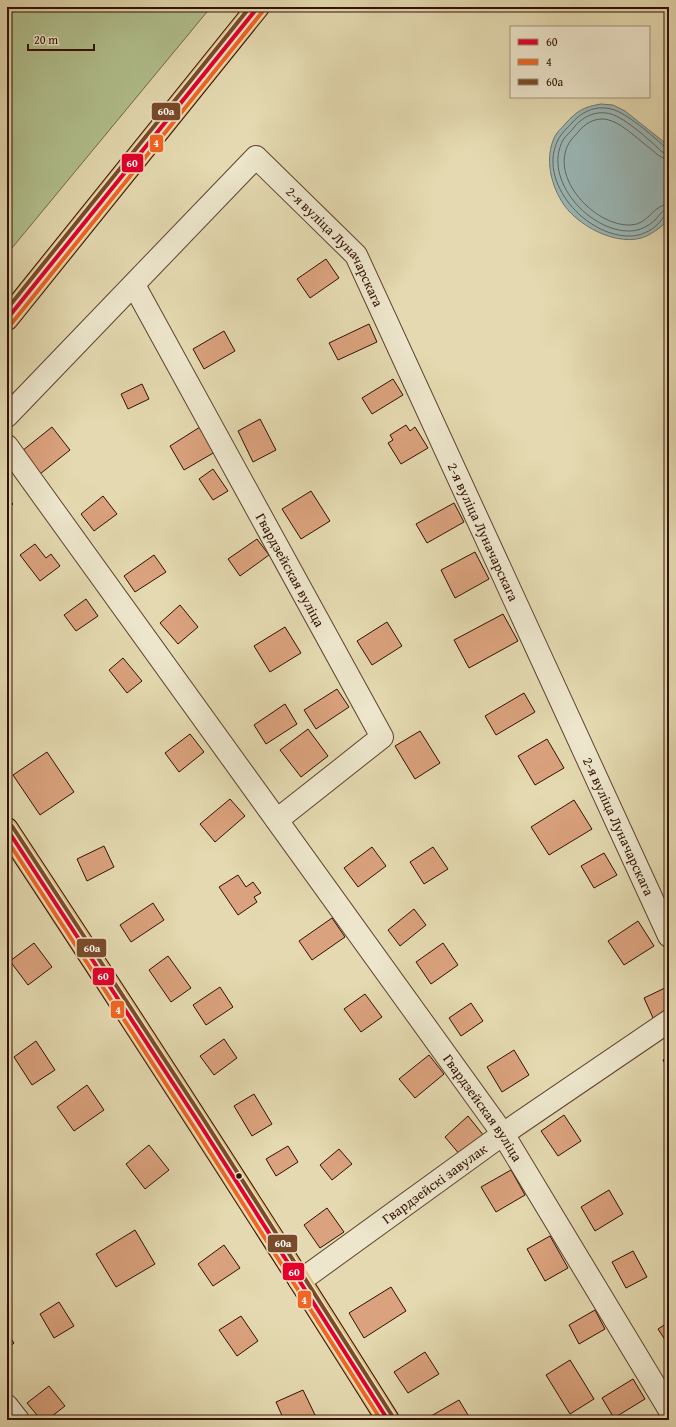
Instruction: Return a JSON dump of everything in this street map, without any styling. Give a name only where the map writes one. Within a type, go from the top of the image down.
[{"type":"main road","points":[[7,319],[258,7]]},
{"type":"main road","points":[[7,829],[173,1082],[388,1420]]},
{"type":"street","name":"2-я вуліца Луначарскага","points":[[134,285],[256,157],[356,255],[669,936]]},
{"type":"street","points":[[7,416],[134,285]]},
{"type":"street","name":"Гвардзейская вуліца","points":[[134,285],[382,737],[277,820]]},
{"type":"street","name":"Гвардзейская вуліца","points":[[7,446],[503,1134],[669,1409]]},
{"type":"street","name":"Гвардзейскі завулак","points":[[300,1281],[503,1134],[669,1020]]},
{"type":"street","points":[[7,1406],[18,1420]]},
{"type":"green space","points":[[7,7],[211,7],[7,254]]},
{"type":"water","points":[[601,104],[613,105],[625,111],[669,146],[669,216],[660,228],[641,238],[630,240],[605,235],[581,222],[564,205],[559,197],[550,172],[550,153],[556,134],[577,113],[585,108]]},
{"type":"building","points":[[326,259],[339,278],[310,298],[297,279]]},
{"type":"building","points":[[369,324],[377,342],[338,360],[329,343]]},
{"type":"building","points":[[224,331],[235,351],[204,369],[193,349]]},
{"type":"building","points":[[393,379],[403,395],[372,414],[362,398]]},
{"type":"building","points":[[142,384],[149,399],[128,409],[121,394]]},
{"type":"building","points":[[260,419],[276,450],[253,462],[238,431]]},
{"type":"building","points":[[406,425],[410,431],[415,427],[428,448],[401,464],[388,443],[393,440],[390,435]]},
{"type":"building","points":[[52,427],[70,450],[40,474],[22,451]]},
{"type":"building","points":[[200,427],[215,452],[184,470],[170,446]]},
{"type":"building","points":[[213,469],[228,491],[213,500],[199,479]]},
{"type":"building","points":[[311,491],[330,521],[301,539],[282,509]]},
{"type":"building","points":[[103,496],[117,514],[94,531],[81,514]]},
{"type":"building","points":[[7,498],[13,504],[7,509]]},
{"type":"building","points":[[454,503],[464,522],[427,543],[416,524]]},
{"type":"building","points":[[257,539],[269,555],[240,576],[228,559]]},
{"type":"building","points":[[35,544],[46,558],[51,554],[60,566],[40,581],[20,555]]},
{"type":"building","points":[[475,552],[489,579],[455,598],[441,570]]},
{"type":"building","points":[[154,555],[166,572],[135,592],[124,576]]},
{"type":"building","points":[[86,599],[98,616],[76,631],[64,615]]},
{"type":"building","points":[[180,605],[198,627],[178,644],[160,623]]},
{"type":"building","points":[[503,614],[518,641],[469,668],[454,640]]},
{"type":"building","points":[[387,622],[402,646],[372,665],[357,641]]},
{"type":"building","points":[[285,627],[301,653],[270,672],[254,646]]},
{"type":"building","points":[[123,658],[142,681],[127,693],[109,670]]},
{"type":"building","points":[[337,689],[349,707],[316,729],[304,710]]},
{"type":"building","points":[[524,693],[535,712],[496,735],[485,716]]},
{"type":"building","points":[[285,704],[297,724],[266,744],[254,725]]},
{"type":"building","points":[[308,729],[328,756],[301,777],[280,750]]},
{"type":"building","points":[[420,731],[440,763],[415,779],[395,746]]},
{"type":"building","points":[[190,734],[204,752],[179,772],[165,753]]},
{"type":"building","points":[[547,739],[564,768],[535,785],[518,756]]},
{"type":"building","points":[[47,752],[74,792],[40,815],[13,775]]},
{"type":"building","points":[[230,799],[245,816],[215,842],[200,824]]},
{"type":"building","points":[[574,800],[592,829],[549,855],[531,827]]},
{"type":"building","points":[[104,846],[114,867],[87,881],[77,859]]},
{"type":"building","points":[[372,847],[386,866],[358,887],[344,868]]},
{"type":"building","points":[[433,847],[448,869],[424,884],[410,862]]},
{"type":"building","points":[[604,853],[617,875],[594,888],[581,866]]},
{"type":"building","points":[[238,875],[246,887],[253,882],[261,893],[254,897],[257,902],[238,915],[219,887]]},
{"type":"building","points":[[153,903],[164,920],[131,942],[120,925]]},
{"type":"building","points":[[414,909],[426,925],[400,946],[388,930]]},
{"type":"building","points":[[332,918],[345,937],[312,960],[299,941]]},
{"type":"building","points":[[638,921],[654,946],[624,965],[608,941]]},
{"type":"building","points":[[34,943],[52,967],[28,985],[10,961]]},
{"type":"building","points":[[443,943],[458,965],[431,984],[416,962]]},
{"type":"building","points":[[168,956],[191,988],[171,1002],[149,970]]},
{"type":"building","points":[[669,986],[669,1013],[654,1020],[644,998]]},
{"type":"building","points":[[220,987],[233,1007],[206,1025],[193,1005]]},
{"type":"building","points":[[365,994],[382,1017],[361,1032],[344,1009]]},
{"type":"building","points":[[471,1003],[483,1021],[461,1036],[449,1018]]},
{"type":"building","points":[[224,1039],[237,1058],[214,1075],[200,1056]]},
{"type":"building","points":[[36,1041],[55,1070],[32,1085],[14,1057]]},
{"type":"building","points":[[514,1050],[529,1075],[502,1092],[487,1067]]},
{"type":"building","points":[[429,1055],[444,1074],[415,1098],[399,1079]]},
{"type":"building","points":[[669,1056],[669,1071],[663,1060]]},
{"type":"building","points":[[87,1085],[104,1110],[74,1131],[57,1107]]},
{"type":"building","points":[[254,1094],[272,1124],[252,1136],[234,1106]]},
{"type":"building","points":[[564,1115],[581,1141],[558,1156],[541,1131]]},
{"type":"building","points":[[468,1116],[484,1136],[461,1156],[445,1137]]},
{"type":"building","points":[[149,1145],[169,1170],[145,1189],[126,1164]]},
{"type":"building","points":[[288,1146],[298,1162],[276,1176],[266,1159]]},
{"type":"building","points":[[339,1149],[352,1164],[332,1180],[320,1165]]},
{"type":"building","points":[[511,1170],[525,1195],[496,1212],[481,1187]]},
{"type":"building","points":[[609,1190],[623,1214],[595,1231],[581,1207]]},
{"type":"building","points":[[327,1208],[344,1232],[320,1248],[304,1225]]},
{"type":"building","points":[[135,1230],[155,1264],[116,1287],[96,1254]]},
{"type":"building","points":[[550,1236],[568,1268],[545,1281],[527,1249]]},
{"type":"building","points":[[224,1245],[240,1268],[213,1286],[198,1264]]},
{"type":"building","points":[[633,1251],[647,1277],[626,1288],[612,1262]]},
{"type":"building","points":[[391,1287],[406,1311],[364,1338],[349,1313]]},
{"type":"building","points":[[59,1302],[74,1326],[54,1338],[40,1314]]},
{"type":"building","points":[[595,1310],[605,1329],[579,1344],[569,1325]]},
{"type":"building","points":[[241,1316],[258,1341],[237,1356],[219,1330]]},
{"type":"building","points":[[669,1322],[669,1346],[658,1329]]},
{"type":"building","points":[[7,1333],[14,1343],[7,1349]]},
{"type":"building","points":[[425,1352],[439,1374],[408,1393],[394,1372]]},
{"type":"building","points":[[570,1360],[594,1399],[570,1414],[546,1375]]},
{"type":"building","points":[[633,1379],[645,1399],[614,1418],[602,1398]]},
{"type":"building","points":[[49,1386],[65,1406],[47,1420],[41,1420],[27,1403]]},
{"type":"building","points":[[303,1390],[316,1417],[310,1420],[284,1420],[276,1402]]},
{"type":"building","points":[[459,1400],[471,1420],[424,1420]]},
{"type":"transit line","name":"60а","points":[[7,309],[250,7]]},
{"type":"transit line","name":"60","points":[[7,319],[258,7]]},
{"type":"transit line","name":"4","points":[[12,323],[263,11]]},
{"type":"transit line","name":"60а","points":[[12,826],[204,1120],[393,1417]]},
{"type":"transit line","name":"60","points":[[7,829],[199,1123],[388,1420]]},
{"type":"transit line","name":"4","points":[[7,840],[194,1127],[381,1420]]}]
